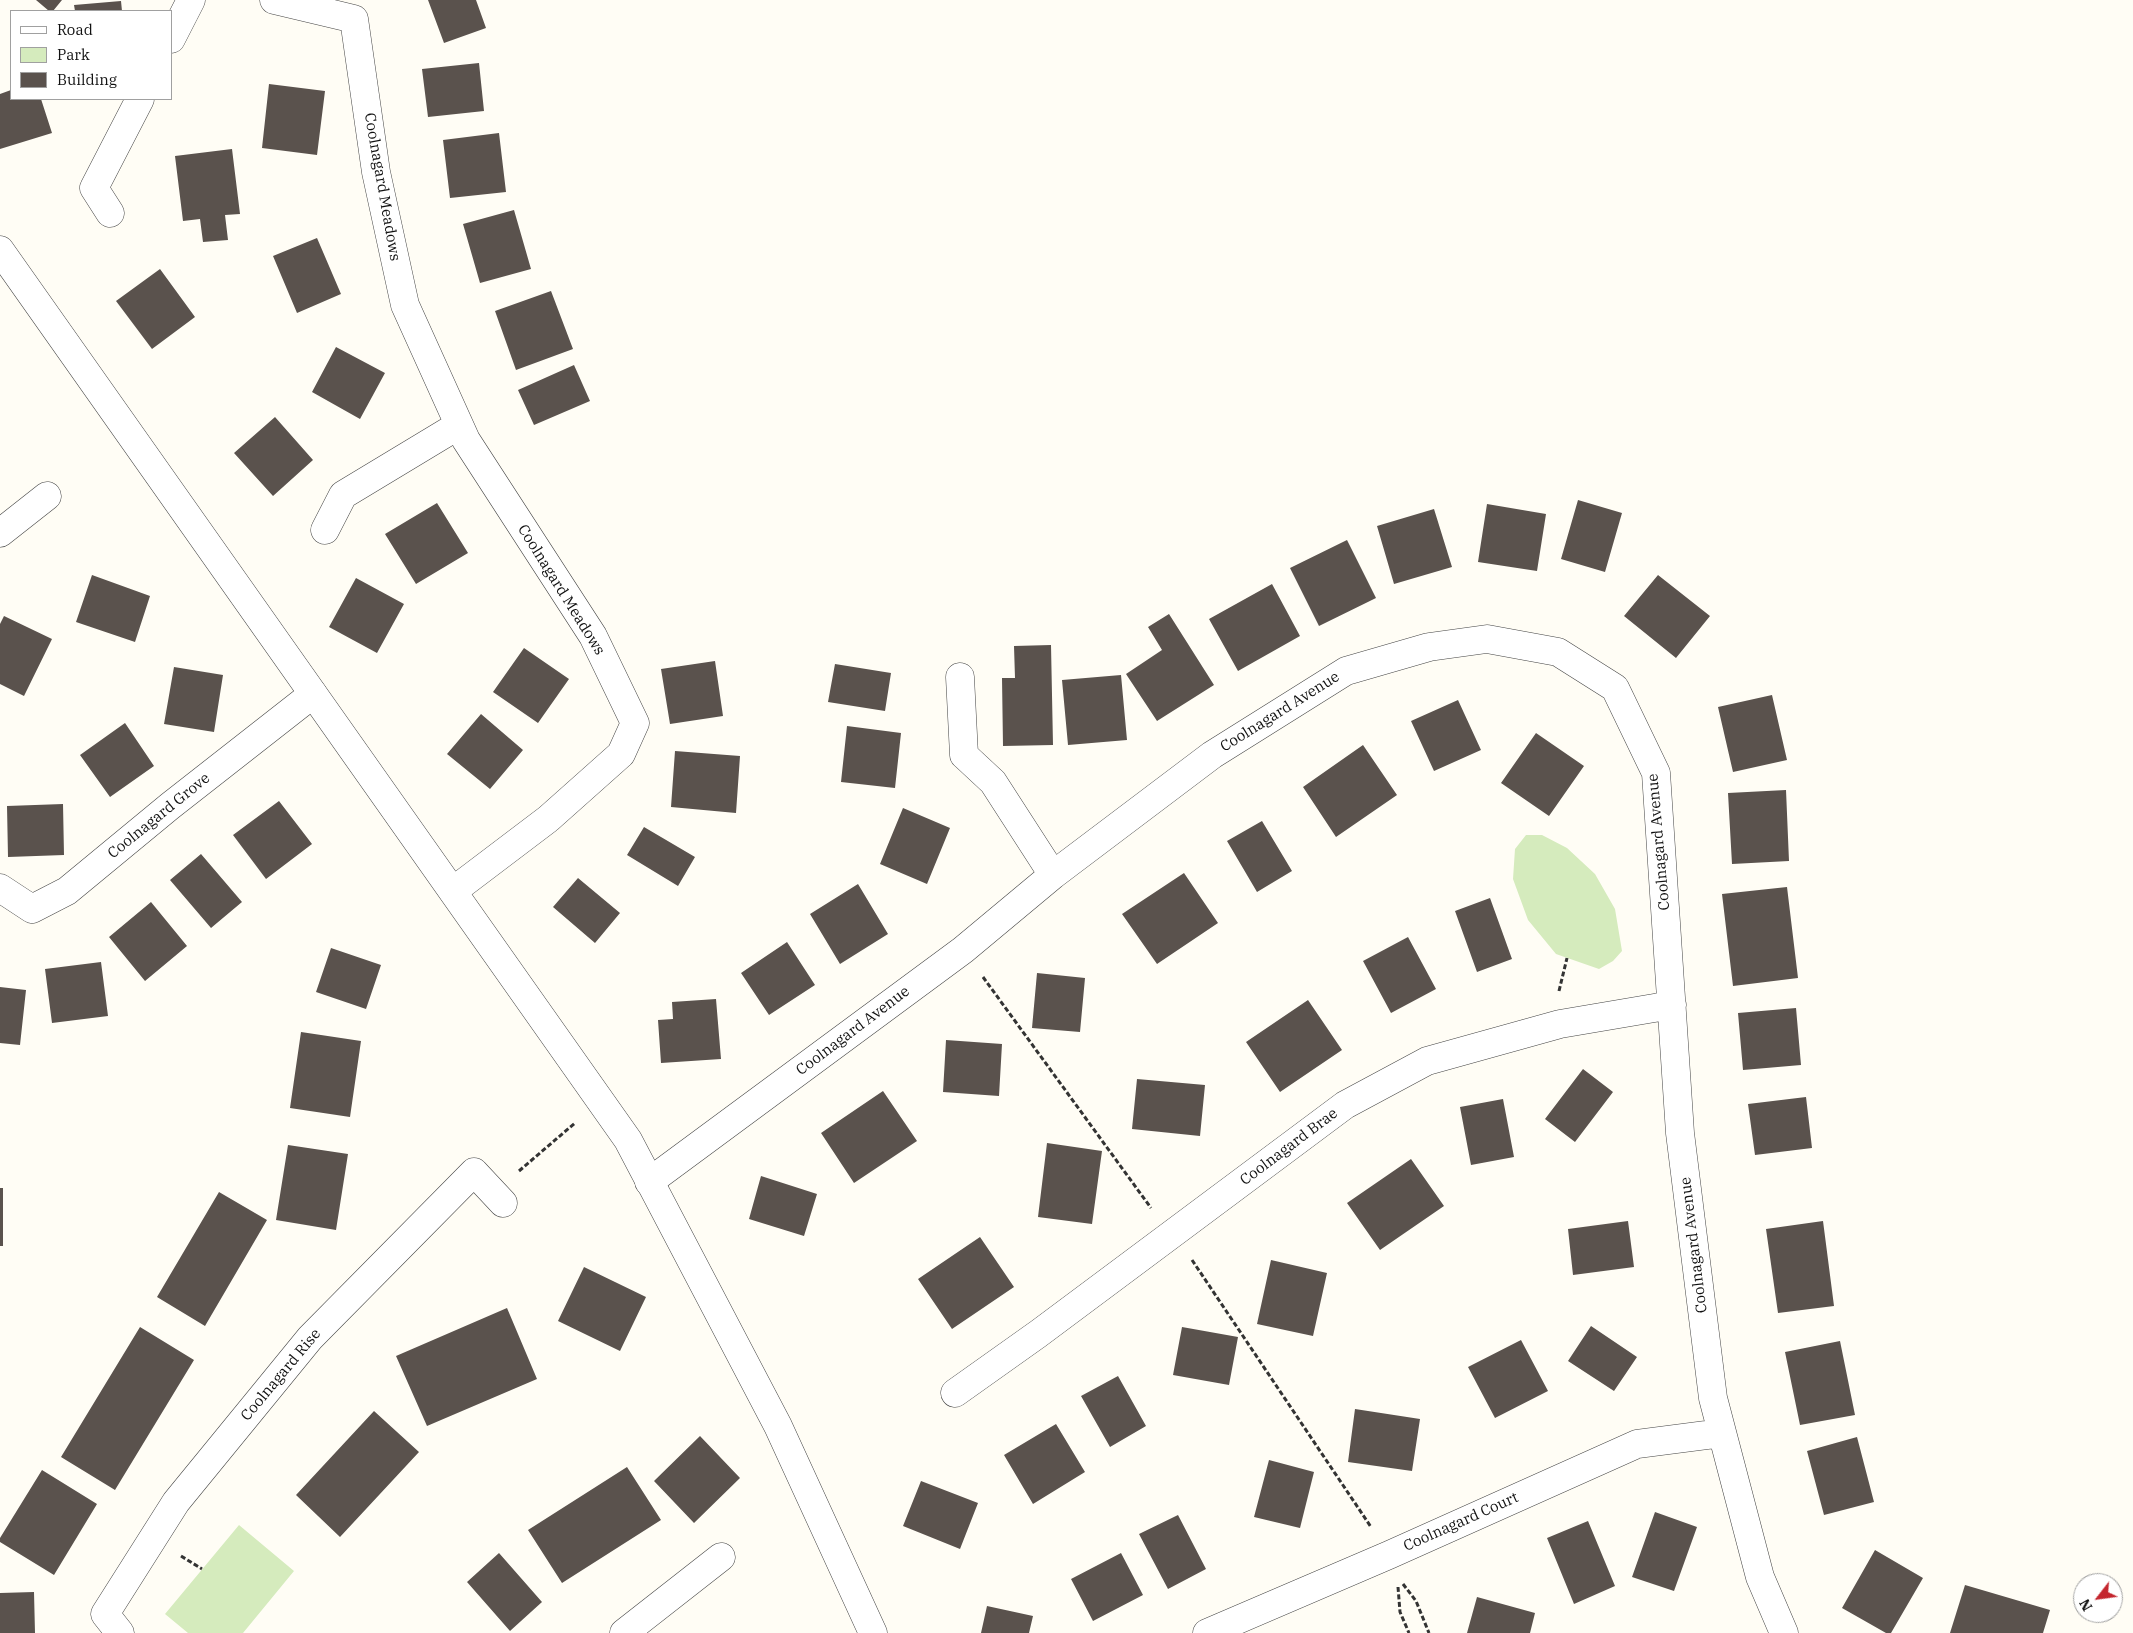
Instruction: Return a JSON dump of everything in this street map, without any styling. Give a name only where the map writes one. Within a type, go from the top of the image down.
[{"type":"street","points":[[172,37],[191,0]]},
{"type":"street","name":"Coolnagard Meadows","points":[[274,0],[354,19],[376,172],[405,305],[466,440],[593,636],[635,723],[621,754],[548,819],[453,892]]},
{"type":"street","points":[[110,213],[94,188],[139,100]]},
{"type":"street","points":[[0,250],[628,1140],[778,1426],[873,1633]]},
{"type":"street","points":[[325,530],[343,495],[459,425]]},
{"type":"street","points":[[0,533],[47,496]]},
{"type":"street","name":"Coolnagard Avenue","points":[[650,1182],[963,950],[1053,875],[1212,755],[1346,671],[1429,647],[1488,639],[1558,652],[1615,688],[1656,773],[1680,1133],[1713,1398],[1760,1577],[1784,1633]]},
{"type":"street","points":[[960,677],[964,755],[993,782],[1053,875]]},
{"type":"street","name":"Coolnagard Grove","points":[[0,888],[32,909],[67,891],[170,806],[313,694]]},
{"type":"street","name":"Coolnagard Brae","points":[[955,1393],[1345,1105],[1427,1061],[1560,1024],[1672,1005]]},
{"type":"street","name":"Coolnagard Rise","points":[[120,1633],[105,1614],[176,1502],[310,1338],[474,1172],[498,1198]]},
{"type":"street","name":"Coolnagard Court","points":[[1207,1633],[1393,1566],[1637,1444],[1722,1433]]},
{"type":"street","points":[[624,1633],[721,1557]]},
{"type":"path","points":[[963,950],[1170,1235],[1194,1262],[1416,1601],[1429,1633]]},
{"type":"path","points":[[498,1198],[600,1101]]},
{"type":"path","points":[[1393,1566],[1400,1612],[1409,1633]]},
{"type":"green space","points":[[1526,835],[1542,835],[1567,848],[1595,874],[1615,909],[1622,951],[1613,961],[1599,969],[1556,954],[1528,920],[1513,879],[1515,849]]},
{"type":"green space","points":[[239,1525],[294,1571],[243,1633],[188,1633],[165,1614]]},
{"type":"building","points":[[36,0],[62,0],[54,10],[48,10]]},
{"type":"building","points":[[428,0],[476,0],[486,28],[444,43]]},
{"type":"building","points":[[121,1],[122,10],[75,10],[74,5]]},
{"type":"building","points":[[479,63],[484,111],[428,117],[422,69]]},
{"type":"building","points":[[269,84],[325,91],[317,155],[262,148]]},
{"type":"building","points":[[10,90],[10,100],[41,100],[52,133],[0,149],[0,94]]},
{"type":"building","points":[[499,133],[506,192],[450,198],[443,140]]},
{"type":"building","points":[[232,149],[240,214],[225,215],[228,240],[203,242],[200,219],[183,221],[175,156]]},
{"type":"building","points":[[514,210],[531,269],[480,283],[463,224]]},
{"type":"building","points":[[317,238],[341,294],[297,313],[273,256]]},
{"type":"building","points":[[160,269],[195,317],[152,349],[116,301]]},
{"type":"building","points":[[551,291],[573,349],[516,370],[495,311]]},
{"type":"building","points":[[336,347],[385,373],[360,419],[312,392]]},
{"type":"building","points":[[574,365],[590,401],[534,425],[518,390]]},
{"type":"building","points":[[275,417],[313,460],[273,496],[234,453]]},
{"type":"building","points":[[1578,500],[1622,513],[1605,572],[1561,559]]},
{"type":"building","points":[[437,503],[468,553],[416,584],[385,534]]},
{"type":"building","points":[[1487,504],[1546,514],[1537,571],[1478,562]]},
{"type":"building","points":[[1434,509],[1452,567],[1394,584],[1377,526]]},
{"type":"building","points":[[1347,540],[1376,598],[1319,626],[1290,568]]},
{"type":"building","points":[[92,575],[150,596],[135,642],[76,622]]},
{"type":"building","points":[[1658,575],[1710,616],[1676,658],[1624,616]]},
{"type":"building","points":[[356,578],[404,604],[377,653],[329,627]]},
{"type":"building","points":[[1272,584],[1300,636],[1238,671],[1209,619]]},
{"type":"building","points":[[1169,614],[1214,685],[1157,721],[1126,674],[1162,650],[1148,627]]},
{"type":"building","points":[[4,616],[52,639],[24,696],[0,684],[0,624]]},
{"type":"building","points":[[1051,645],[1053,745],[1003,746],[1002,678],[1015,678],[1014,646]]},
{"type":"building","points":[[524,648],[569,679],[538,723],[493,692]]},
{"type":"building","points":[[715,661],[723,716],[670,724],[661,669]]},
{"type":"building","points":[[835,664],[891,673],[885,711],[828,702]]},
{"type":"building","points":[[174,667],[223,675],[214,732],[164,724]]},
{"type":"building","points":[[1121,675],[1127,740],[1068,745],[1062,680]]},
{"type":"building","points":[[1772,695],[1787,760],[1733,772],[1718,707]]},
{"type":"building","points":[[1458,700],[1481,750],[1434,771],[1411,721]]},
{"type":"building","points":[[481,714],[523,750],[490,789],[447,754]]},
{"type":"building","points":[[125,723],[154,766],[110,797],[80,755]]},
{"type":"building","points":[[847,726],[901,733],[895,788],[841,782]]},
{"type":"building","points":[[1536,733],[1584,766],[1549,816],[1501,783]]},
{"type":"building","points":[[1363,745],[1397,795],[1336,837],[1303,787]]},
{"type":"building","points":[[675,751],[740,756],[736,813],[671,807]]},
{"type":"building","points":[[1786,790],[1789,861],[1732,864],[1728,793]]},
{"type":"building","points":[[279,801],[312,844],[266,879],[233,835]]},
{"type":"building","points":[[63,804],[64,855],[8,857],[7,806]]},
{"type":"building","points":[[903,808],[950,828],[927,884],[880,864]]},
{"type":"building","points":[[1262,821],[1292,871],[1257,892],[1227,841]]},
{"type":"building","points":[[644,827],[695,857],[678,886],[627,855]]},
{"type":"building","points":[[201,854],[242,902],[211,928],[170,880]]},
{"type":"building","points":[[1184,873],[1218,923],[1157,964],[1122,914]]},
{"type":"building","points":[[578,878],[620,913],[595,943],[553,907]]},
{"type":"building","points":[[858,884],[888,934],[840,964],[810,914]]},
{"type":"building","points":[[1787,887],[1798,978],[1733,986],[1722,894]]},
{"type":"building","points":[[1490,898],[1512,959],[1477,972],[1455,911]]},
{"type":"building","points":[[151,902],[187,946],[145,981],[109,937]]},
{"type":"building","points":[[1408,937],[1436,989],[1391,1013],[1363,961]]},
{"type":"building","points":[[787,942],[815,985],[769,1015],[741,973]]},
{"type":"building","points":[[331,948],[381,965],[366,1009],[316,992]]},
{"type":"building","points":[[101,962],[108,1016],[52,1023],[45,969]]},
{"type":"building","points":[[1037,973],[1085,978],[1080,1032],[1032,1028]]},
{"type":"building","points":[[0,987],[26,990],[20,1045],[0,1043]]},
{"type":"building","points":[[716,999],[721,1059],[661,1063],[658,1020],[673,1019],[672,1002]]},
{"type":"building","points":[[1308,1000],[1342,1050],[1280,1092],[1246,1042]]},
{"type":"building","points":[[1796,1008],[1801,1065],[1743,1070],[1738,1013]]},
{"type":"building","points":[[301,1032],[361,1041],[350,1117],[290,1108]]},
{"type":"building","points":[[946,1040],[1002,1044],[999,1096],[943,1092]]},
{"type":"building","points":[[1583,1069],[1613,1092],[1575,1142],[1545,1119]]},
{"type":"building","points":[[1137,1079],[1205,1085],[1200,1136],[1132,1129]]},
{"type":"building","points":[[883,1091],[917,1141],[854,1183],[821,1133]]},
{"type":"building","points":[[1806,1097],[1812,1148],[1755,1155],[1748,1104]]},
{"type":"building","points":[[1503,1099],[1514,1157],[1471,1165],[1460,1107]]},
{"type":"building","points":[[1047,1143],[1102,1151],[1092,1224],[1038,1217]]},
{"type":"building","points":[[288,1145],[348,1154],[336,1230],[276,1220]]},
{"type":"building","points":[[1411,1159],[1444,1206],[1380,1250],[1347,1203]]},
{"type":"building","points":[[761,1176],[817,1194],[804,1236],[749,1219]]},
{"type":"building","points":[[0,1188],[3,1188],[3,1246],[0,1246]]},
{"type":"building","points":[[219,1192],[267,1220],[205,1326],[157,1297]]},
{"type":"building","points":[[1628,1221],[1634,1267],[1573,1275],[1568,1229]]},
{"type":"building","points":[[1823,1221],[1834,1306],[1778,1313],[1766,1229]]},
{"type":"building","points":[[980,1237],[1014,1287],[952,1329],[918,1279]]},
{"type":"building","points":[[1271,1260],[1327,1273],[1313,1336],[1257,1324]]},
{"type":"building","points":[[584,1267],[646,1297],[620,1351],[558,1321]]},
{"type":"building","points":[[507,1308],[537,1379],[427,1426],[396,1356]]},
{"type":"building","points":[[1591,1326],[1637,1357],[1614,1391],[1568,1361]]},
{"type":"building","points":[[140,1327],[194,1360],[115,1490],[61,1457]]},
{"type":"building","points":[[1182,1327],[1238,1337],[1229,1385],[1173,1375]]},
{"type":"building","points":[[1521,1340],[1548,1391],[1495,1418],[1468,1367]]},
{"type":"building","points":[[1840,1341],[1855,1415],[1800,1425],[1785,1352]]},
{"type":"building","points":[[1118,1376],[1146,1426],[1110,1447],[1081,1396]]},
{"type":"building","points":[[1355,1409],[1420,1419],[1412,1471],[1348,1462]]},
{"type":"building","points":[[374,1411],[419,1452],[340,1537],[296,1495]]},
{"type":"building","points":[[1056,1424],[1085,1472],[1033,1504],[1004,1455]]},
{"type":"building","points":[[700,1436],[740,1478],[694,1523],[654,1481]]},
{"type":"building","points":[[1857,1437],[1874,1502],[1824,1515],[1807,1451]]},
{"type":"building","points":[[1269,1460],[1314,1472],[1300,1528],[1254,1517]]},
{"type":"building","points":[[627,1467],[661,1520],[562,1583],[528,1530]]},
{"type":"building","points":[[42,1470],[97,1504],[54,1575],[0,1542],[0,1538]]},
{"type":"building","points":[[921,1481],[978,1503],[960,1549],[903,1526]]},
{"type":"building","points":[[1655,1512],[1697,1527],[1674,1591],[1632,1577]]},
{"type":"building","points":[[1178,1515],[1206,1569],[1168,1589],[1139,1534]]},
{"type":"building","points":[[1588,1521],[1615,1586],[1574,1604],[1547,1538]]},
{"type":"building","points":[[1875,1550],[1923,1578],[1891,1633],[1886,1633],[1842,1608]]},
{"type":"building","points":[[499,1553],[542,1602],[510,1631],[467,1582]]},
{"type":"building","points":[[1121,1553],[1143,1595],[1093,1621],[1071,1579]]},
{"type":"building","points":[[1965,1585],[2050,1610],[2043,1633],[1950,1633]]},
{"type":"building","points":[[34,1592],[35,1633],[0,1633],[0,1593]]},
{"type":"building","points":[[1477,1597],[1535,1613],[1530,1633],[1467,1633]]},
{"type":"building","points":[[987,1606],[1033,1616],[1029,1633],[981,1633]]}]
